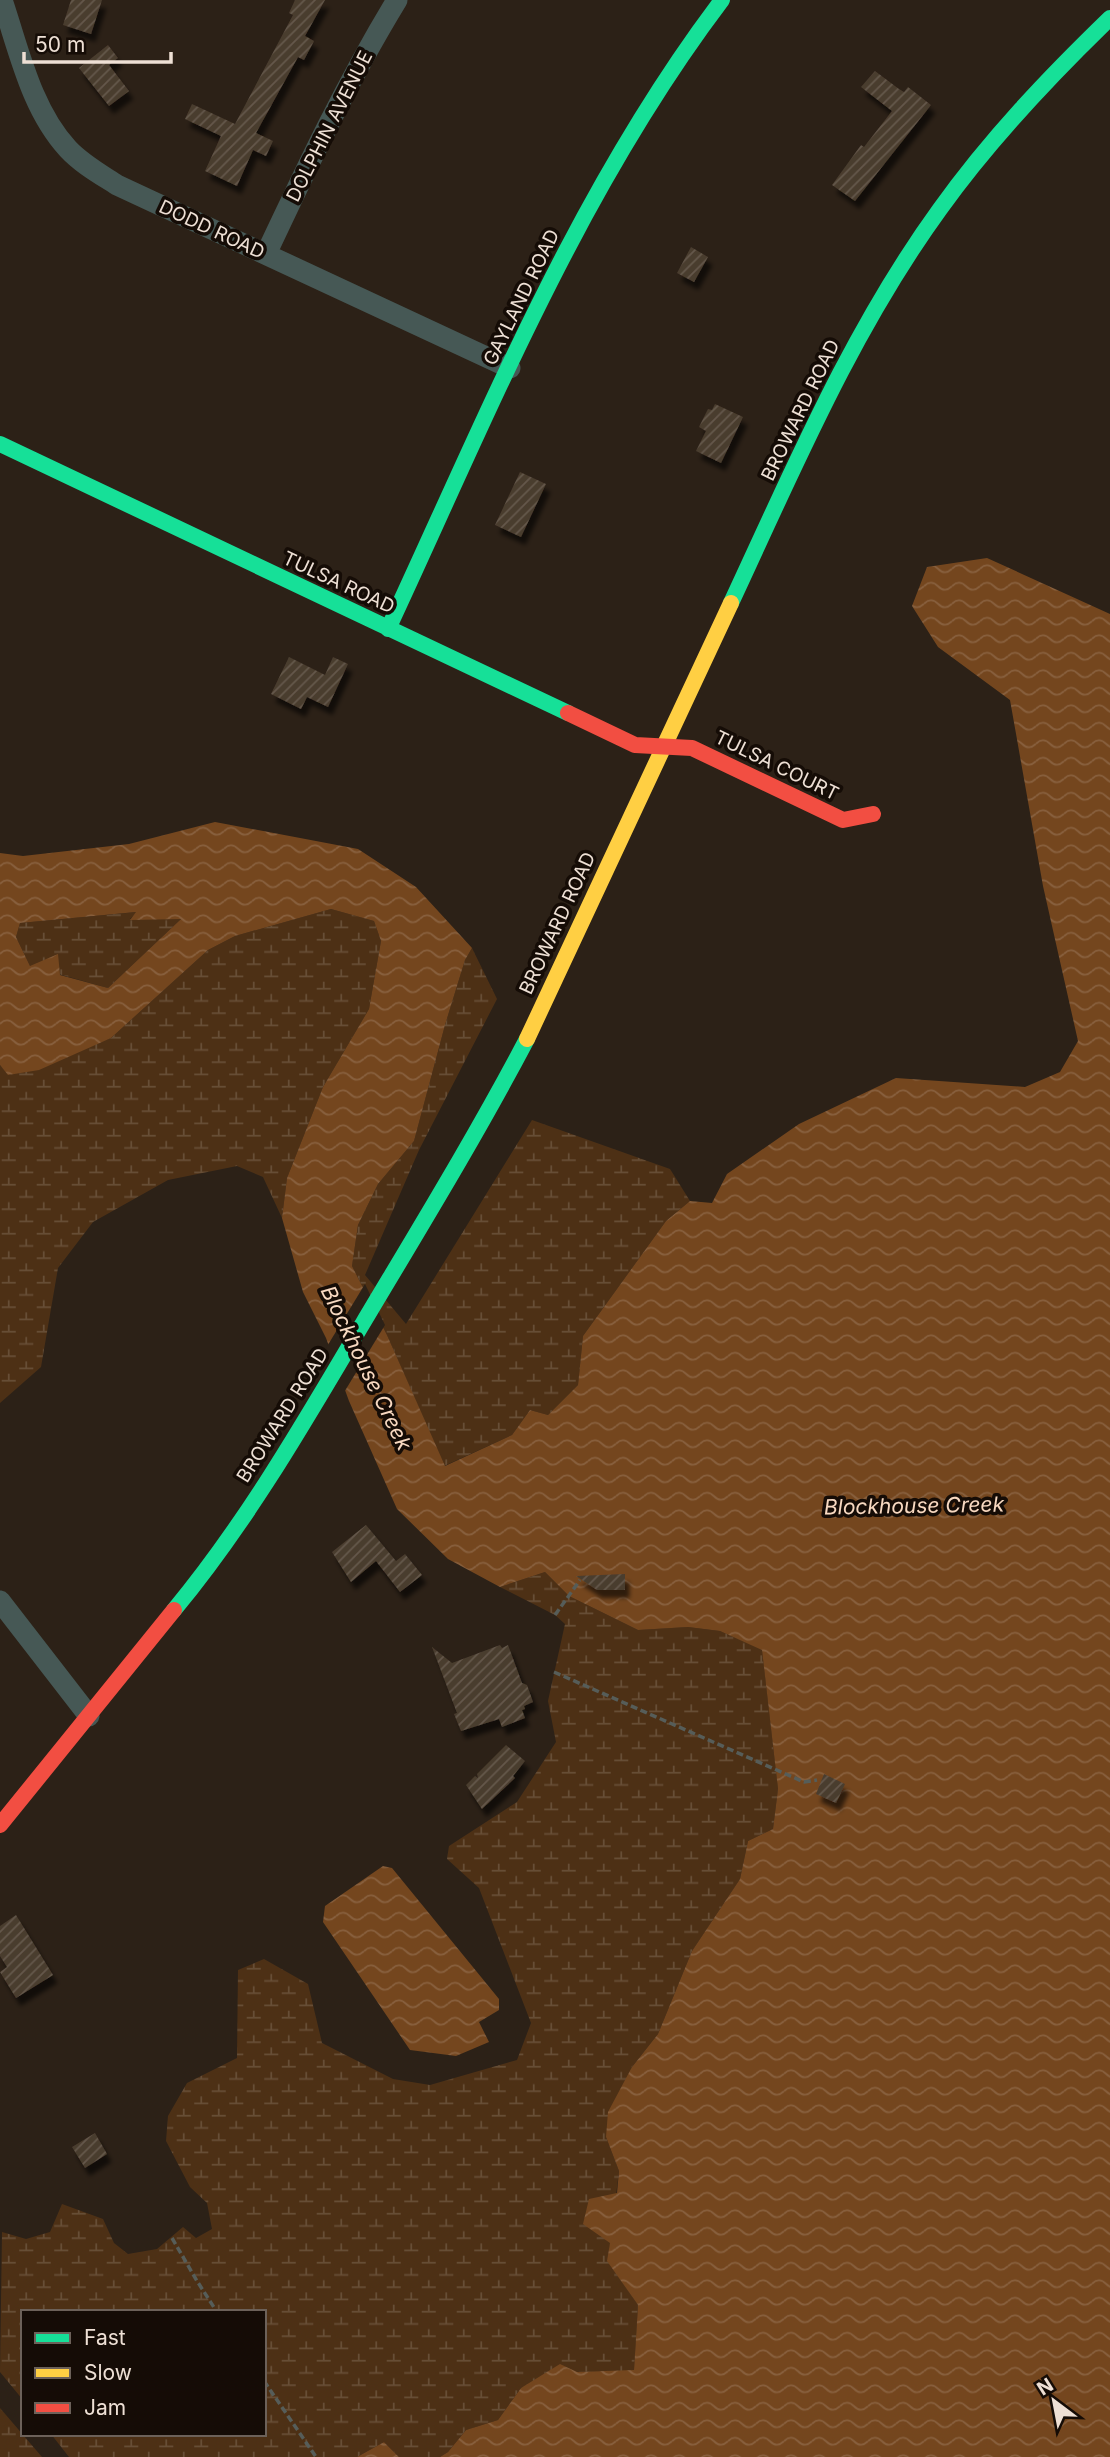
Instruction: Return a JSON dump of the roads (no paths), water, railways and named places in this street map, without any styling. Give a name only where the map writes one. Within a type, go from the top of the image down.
[{"type":"main road","name":"GAYLAND ROAD","points":[[388,629],[562,256],[604,177],[652,97],[722,0]]},
{"type":"main road","name":"BROWARD ROAD","points":[[0,1825],[213,1563],[321,1394],[486,1117],[526,1040],[829,393],[894,278],[957,185],[989,145],[1032,95],[1110,18]]},
{"type":"main road","name":"TULSA ROAD","points":[[0,444],[635,745],[663,747]]},
{"type":"main road","name":"TULSA COURT","points":[[663,747],[692,748],[843,820],[873,814]]},
{"type":"street","name":"DODD ROAD","points":[[2,0],[29,83],[52,128],[68,149],[87,166],[117,184],[510,368]]},
{"type":"street","name":"DOLPHIN AVENUE","points":[[266,254],[327,124],[397,0]]},
{"type":"street","points":[[0,1601],[89,1716]]},
{"type":"water","name":"Blockhouse Creek","points":[[987,558],[1110,614],[1110,2457],[440,2457],[448,2452],[466,2430],[498,2420],[521,2388],[560,2364],[577,2372],[634,2370],[638,2305],[607,2261],[610,2243],[583,2224],[589,2199],[617,2193],[619,2171],[606,2137],[608,2112],[632,2067],[658,2034],[692,1951],[740,1879],[748,1841],[773,1829],[778,1789],[762,1650],[720,1631],[688,1627],[638,1630],[569,1596],[545,1572],[500,1587],[448,1559],[397,1509],[349,1401],[326,1338],[303,1292],[282,1218],[287,1178],[323,1087],[369,1009],[381,941],[374,921],[331,909],[235,936],[208,950],[111,1038],[39,1070],[8,1075],[0,1065],[0,853],[23,856],[129,844],[215,822],[358,849],[416,887],[472,948],[465,960],[445,1025],[414,1141],[378,1184],[358,1225],[352,1266],[387,1335],[445,1466],[512,1435],[530,1410],[548,1415],[578,1385],[583,1336],[666,1221],[690,1201],[712,1203],[727,1174],[799,1124],[896,1078],[1025,1087],[1060,1072],[1078,1041],[1043,886],[1010,700],[938,647],[912,606],[927,567]],"holes":[[[136,912],[130,920],[181,919],[108,988],[60,975],[58,954],[30,966],[16,937],[20,923]]]},
{"type":"water","points":[[383,1866],[392,1868],[499,1999],[499,2010],[479,2022],[489,2042],[456,2056],[410,2050],[323,1922],[325,1906]]},
{"type":"water","points":[[384,2442],[399,2457],[357,2457]]}]
